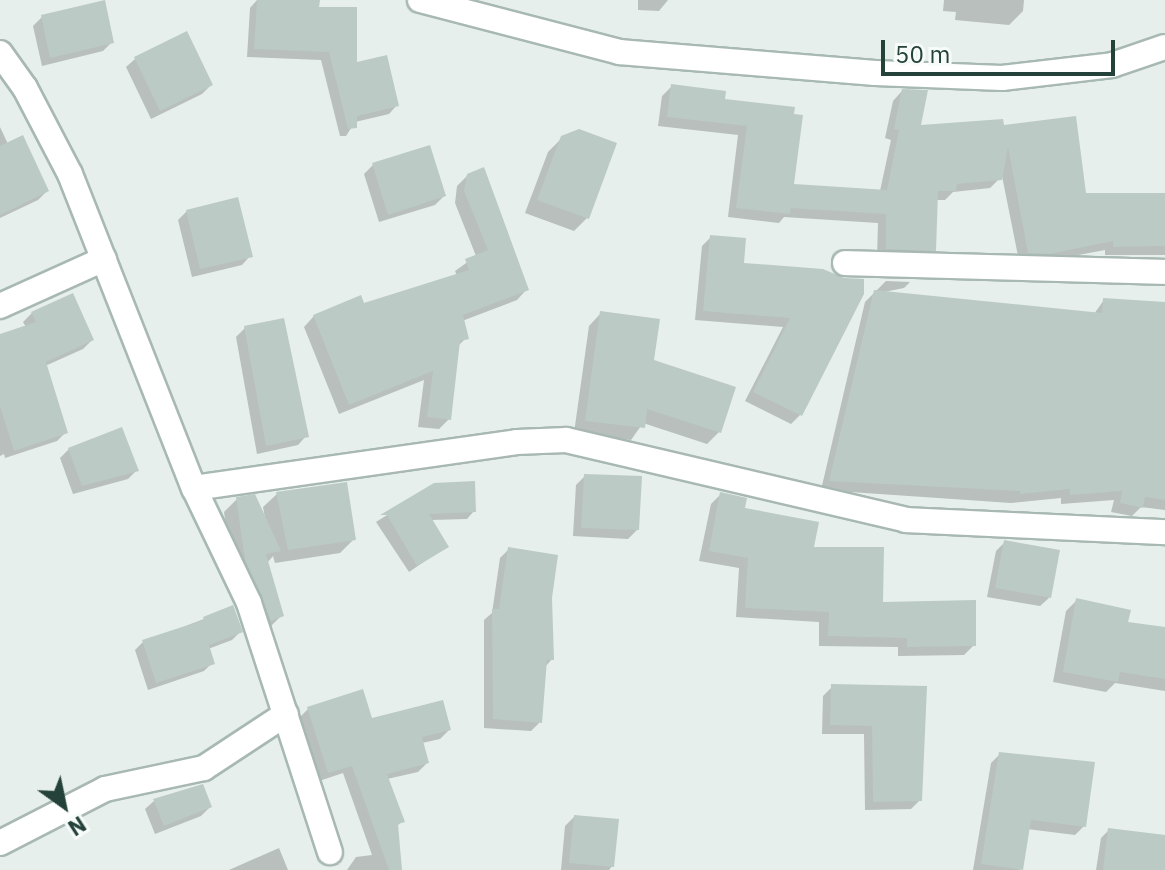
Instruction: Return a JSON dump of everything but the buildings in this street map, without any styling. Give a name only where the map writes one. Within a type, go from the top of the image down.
[{"type":"street","points":[[420,0],[619,52],[875,73],[1002,78],[1112,65],[1165,47]]},
{"type":"street","points":[[0,53],[25,88],[70,174],[194,488],[249,603],[330,852]]},
{"type":"street","points":[[0,306],[104,259]]},
{"type":"street","points":[[845,263],[1165,272]]},
{"type":"street","points":[[194,488],[517,442],[566,440],[906,520],[1165,532]]},
{"type":"street","points":[[0,843],[105,789],[204,768],[286,714]]}]
